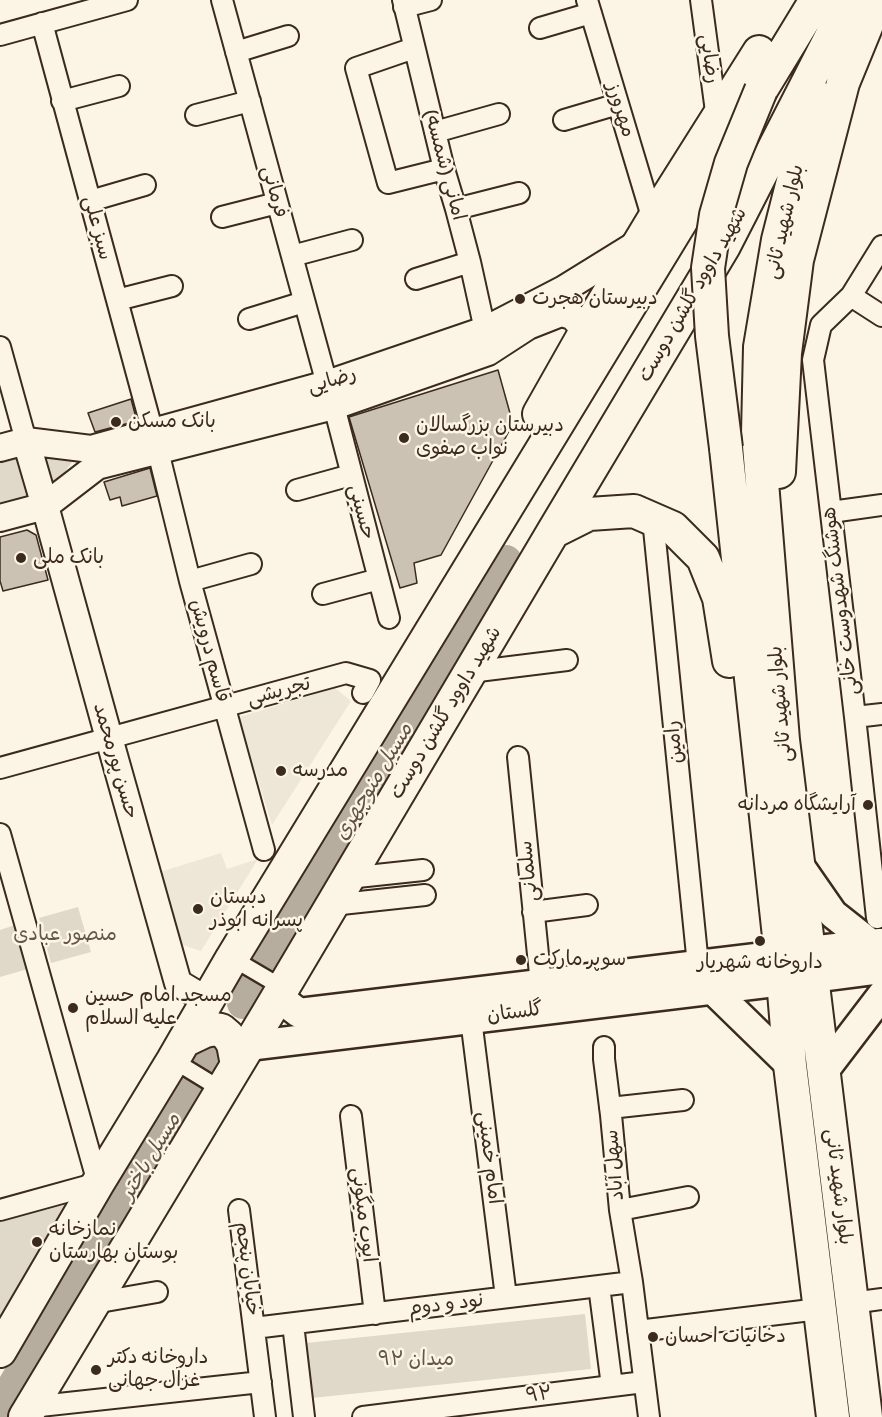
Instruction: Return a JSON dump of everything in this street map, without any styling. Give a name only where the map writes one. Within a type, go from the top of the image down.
[{"type":"main road","points":[[587,352],[647,231],[791,0]]},
{"type":"main road","points":[[0,1351],[276,887],[360,729],[587,352],[761,90],[816,0]]},
{"type":"main road","name":"بلوار شهید ثانی","points":[[833,1417],[790,1065],[799,865],[783,740],[758,433],[760,347],[778,240],[806,130],[850,0]]},
{"type":"main road","name":"شهید داوود گلشن دوست","points":[[28,1412],[236,1067],[281,1003],[332,905],[724,246],[850,0]]},
{"type":"main road","points":[[776,641],[780,432],[785,353],[797,260],[843,82],[877,0]]},
{"type":"main road","name":"بلوار شهید ثانی","points":[[761,90],[731,163],[716,215],[708,268],[712,336],[769,850],[796,966],[824,1071],[867,1301],[866,1417]]},
{"type":"main road","points":[[553,532],[589,514],[634,511],[673,528],[704,558],[718,598],[745,758],[769,850]]},
{"type":"main road","points":[[799,865],[833,914],[878,944]]},
{"type":"main road","name":"گلستان","points":[[236,1067],[290,1041],[712,989],[878,944]]},
{"type":"main road","name":"گلستان","points":[[281,1003],[541,984],[698,965],[796,966]]},
{"type":"main road","points":[[219,981],[221,1002],[230,1015],[244,1020],[256,1019],[281,1003],[290,1041]]},
{"type":"main road","points":[[712,989],[790,1065]]},
{"type":"main road","points":[[824,1071],[882,995]]},
{"type":"main road","points":[[179,1050],[206,1031],[221,1030],[233,1044],[236,1067]]},
{"type":"street","points":[[0,35],[127,0]]},
{"type":"street","name":"فرمانی","points":[[222,0],[330,395]]},
{"type":"street","points":[[404,4],[431,0]]},
{"type":"street","name":"رضایی","points":[[701,0],[717,119]]},
{"type":"street","name":"امانی (شمسه)","points":[[404,4],[444,169],[470,262],[486,341]]},
{"type":"street","points":[[540,28],[589,6]]},
{"type":"street","name":"مهرورز","points":[[589,6],[618,104],[647,231]]},
{"type":"street","name":"سبز علی","points":[[42,23],[155,442]]},
{"type":"street","points":[[236,52],[288,36]]},
{"type":"street","points":[[414,48],[356,68],[388,183],[444,169]]},
{"type":"street","points":[[62,100],[119,86]]},
{"type":"street","points":[[196,115],[250,101]]},
{"type":"street","points":[[564,120],[618,104]]},
{"type":"street","points":[[435,132],[499,114]]},
{"type":"street","points":[[90,201],[145,185]]},
{"type":"street","points":[[456,210],[519,193]]},
{"type":"street","points":[[222,217],[278,203]]},
{"type":"street","name":"رضایی","points":[[486,341],[647,231]]},
{"type":"street","points":[[292,256],[352,240]]},
{"type":"street","name":"هوشنگ شهدوست خانی","points":[[878,944],[855,717],[813,360],[821,325],[851,296],[882,246]]},
{"type":"street","points":[[416,279],[470,262]]},
{"type":"street","points":[[117,300],[172,286]]},
{"type":"street","points":[[851,296],[882,316]]},
{"type":"street","points":[[249,319],[304,302]]},
{"type":"street","name":"رضایی","points":[[94,458],[330,395],[561,313],[572,316],[580,324],[587,352]]},
{"type":"street","points":[[0,347],[26,441]]},
{"type":"street","name":"حسینی","points":[[330,395],[389,618]]},
{"type":"street","points":[[0,448],[26,441],[94,458]]},
{"type":"street","name":"حسن پورمحمد","points":[[26,441],[178,983],[219,981]]},
{"type":"street","name":"قاسم درویش","points":[[155,442],[190,580],[264,849]]},
{"type":"street","points":[[0,518],[45,506],[94,458]]},
{"type":"street","points":[[297,490],[351,475]]},
{"type":"street","points":[[831,512],[882,505]]},
{"type":"street","name":"رامین","points":[[653,519],[698,965]]},
{"type":"street","points":[[190,580],[251,564]]},
{"type":"street","points":[[323,594],[379,579]]},
{"type":"street","points":[[470,672],[567,660]]},
{"type":"street","name":"تجریشی","points":[[0,768],[346,673],[370,680],[363,693]]},
{"type":"street","points":[[855,717],[882,714]]},
{"type":"street","name":"سلمانی","points":[[518,757],[541,984]]},
{"type":"street","points":[[0,834],[98,1183],[0,1210]]},
{"type":"street","points":[[348,878],[423,870]]},
{"type":"street","points":[[332,905],[425,895]]},
{"type":"street","points":[[533,912],[587,904]]},
{"type":"street","points":[[219,981],[281,1003]]},
{"type":"street","name":"امام خمینی","points":[[471,1019],[506,1297]]},
{"type":"street","name":"سهل آباد","points":[[604,1047],[620,1210],[632,1282],[649,1417]]},
{"type":"street","points":[[179,1050],[236,1067]]},
{"type":"street","points":[[610,1108],[683,1100]]},
{"type":"street","name":"ایوب میگونی","points":[[351,1116],[375,1314]]},
{"type":"street","points":[[620,1210],[688,1197]]},
{"type":"street","name":"خیابان پنجم","points":[[239,1210],[254,1328]]},
{"type":"street","name":"نود و دوم","points":[[254,1328],[632,1282]]},
{"type":"street","points":[[599,1286],[612,1386]]},
{"type":"street","points":[[94,1303],[157,1292]]},
{"type":"street","points":[[638,1332],[819,1309]]},
{"type":"street","points":[[293,1324],[304,1417]]},
{"type":"street","points":[[254,1328],[265,1417]]},
{"type":"street","points":[[28,1412],[261,1382]]},
{"type":"street","name":"۹۲","points":[[363,1417],[517,1408],[612,1386],[644,1382]]},
{"type":"shaded area","name":"مدرسه","points":[[335,688],[351,701],[272,825],[239,717]]},
{"type":"shaded area","name":"دبستان پسرانه ابوذر","points":[[221,853],[227,869],[258,859],[201,951],[180,944],[157,873]]},
{"type":"green space","points":[[33,447],[72,462],[47,497],[0,510],[0,456]]},
{"type":"green space","name":"منصور عبادی","points":[[78,907],[91,952],[51,963],[39,918]]},
{"type":"green space","name":"منصور عبادی","points":[[15,925],[28,969],[0,977],[0,930]]},
{"type":"green space","points":[[71,1203],[0,1324],[0,1222]]},
{"type":"green space","name":"میدان ۹۲","points":[[585,1314],[591,1369],[312,1398],[306,1343]]},
{"type":"building","points":[[498,370],[513,424],[441,555],[414,563],[417,583],[400,588],[349,417]]},
{"type":"building","name":"بانک مسکن","points":[[131,399],[137,421],[95,432],[88,413]]},
{"type":"building","points":[[150,468],[157,496],[122,506],[120,497],[110,500],[104,482]]},
{"type":"building","name":"بانک ملی","points":[[27,530],[36,535],[48,580],[3,591],[0,581],[0,537]]},
{"type":"waterway","name":"مسیل منوچهری","points":[[243,1003],[506,561]]},
{"type":"waterway","name":"مسیل باختر","points":[[0,1408],[209,1060]]},
{"type":"place","name":"دبیرستان هجرت","points":[[520,299]]},
{"type":"place","name":"بانک مسکن","points":[[116,422]]},
{"type":"place","name":"دبیرستان بزرگسالان نواب صفوی","points":[[404,438]]},
{"type":"place","name":"بانک ملی","points":[[21,558]]},
{"type":"place","name":"مدرسه","points":[[281,771]]},
{"type":"place","name":"آرایشگاه مردانه","points":[[868,805]]},
{"type":"place","name":"دبستان پسرانه ابوذر","points":[[198,909]]},
{"type":"place","name":"داروخانه شهریار","points":[[760,941]]},
{"type":"place","name":"سوپر مارکت","points":[[521,960]]},
{"type":"place","name":"مسجد امام حسین علیه السلام","points":[[73,1008]]},
{"type":"place","name":"نمازخانه بوستان بهارستان","points":[[37,1242]]},
{"type":"place","name":"دخانیات احسان","points":[[653,1337]]},
{"type":"place","name":"داروخانه دکتر غزال جهانی","points":[[96,1370]]}]
